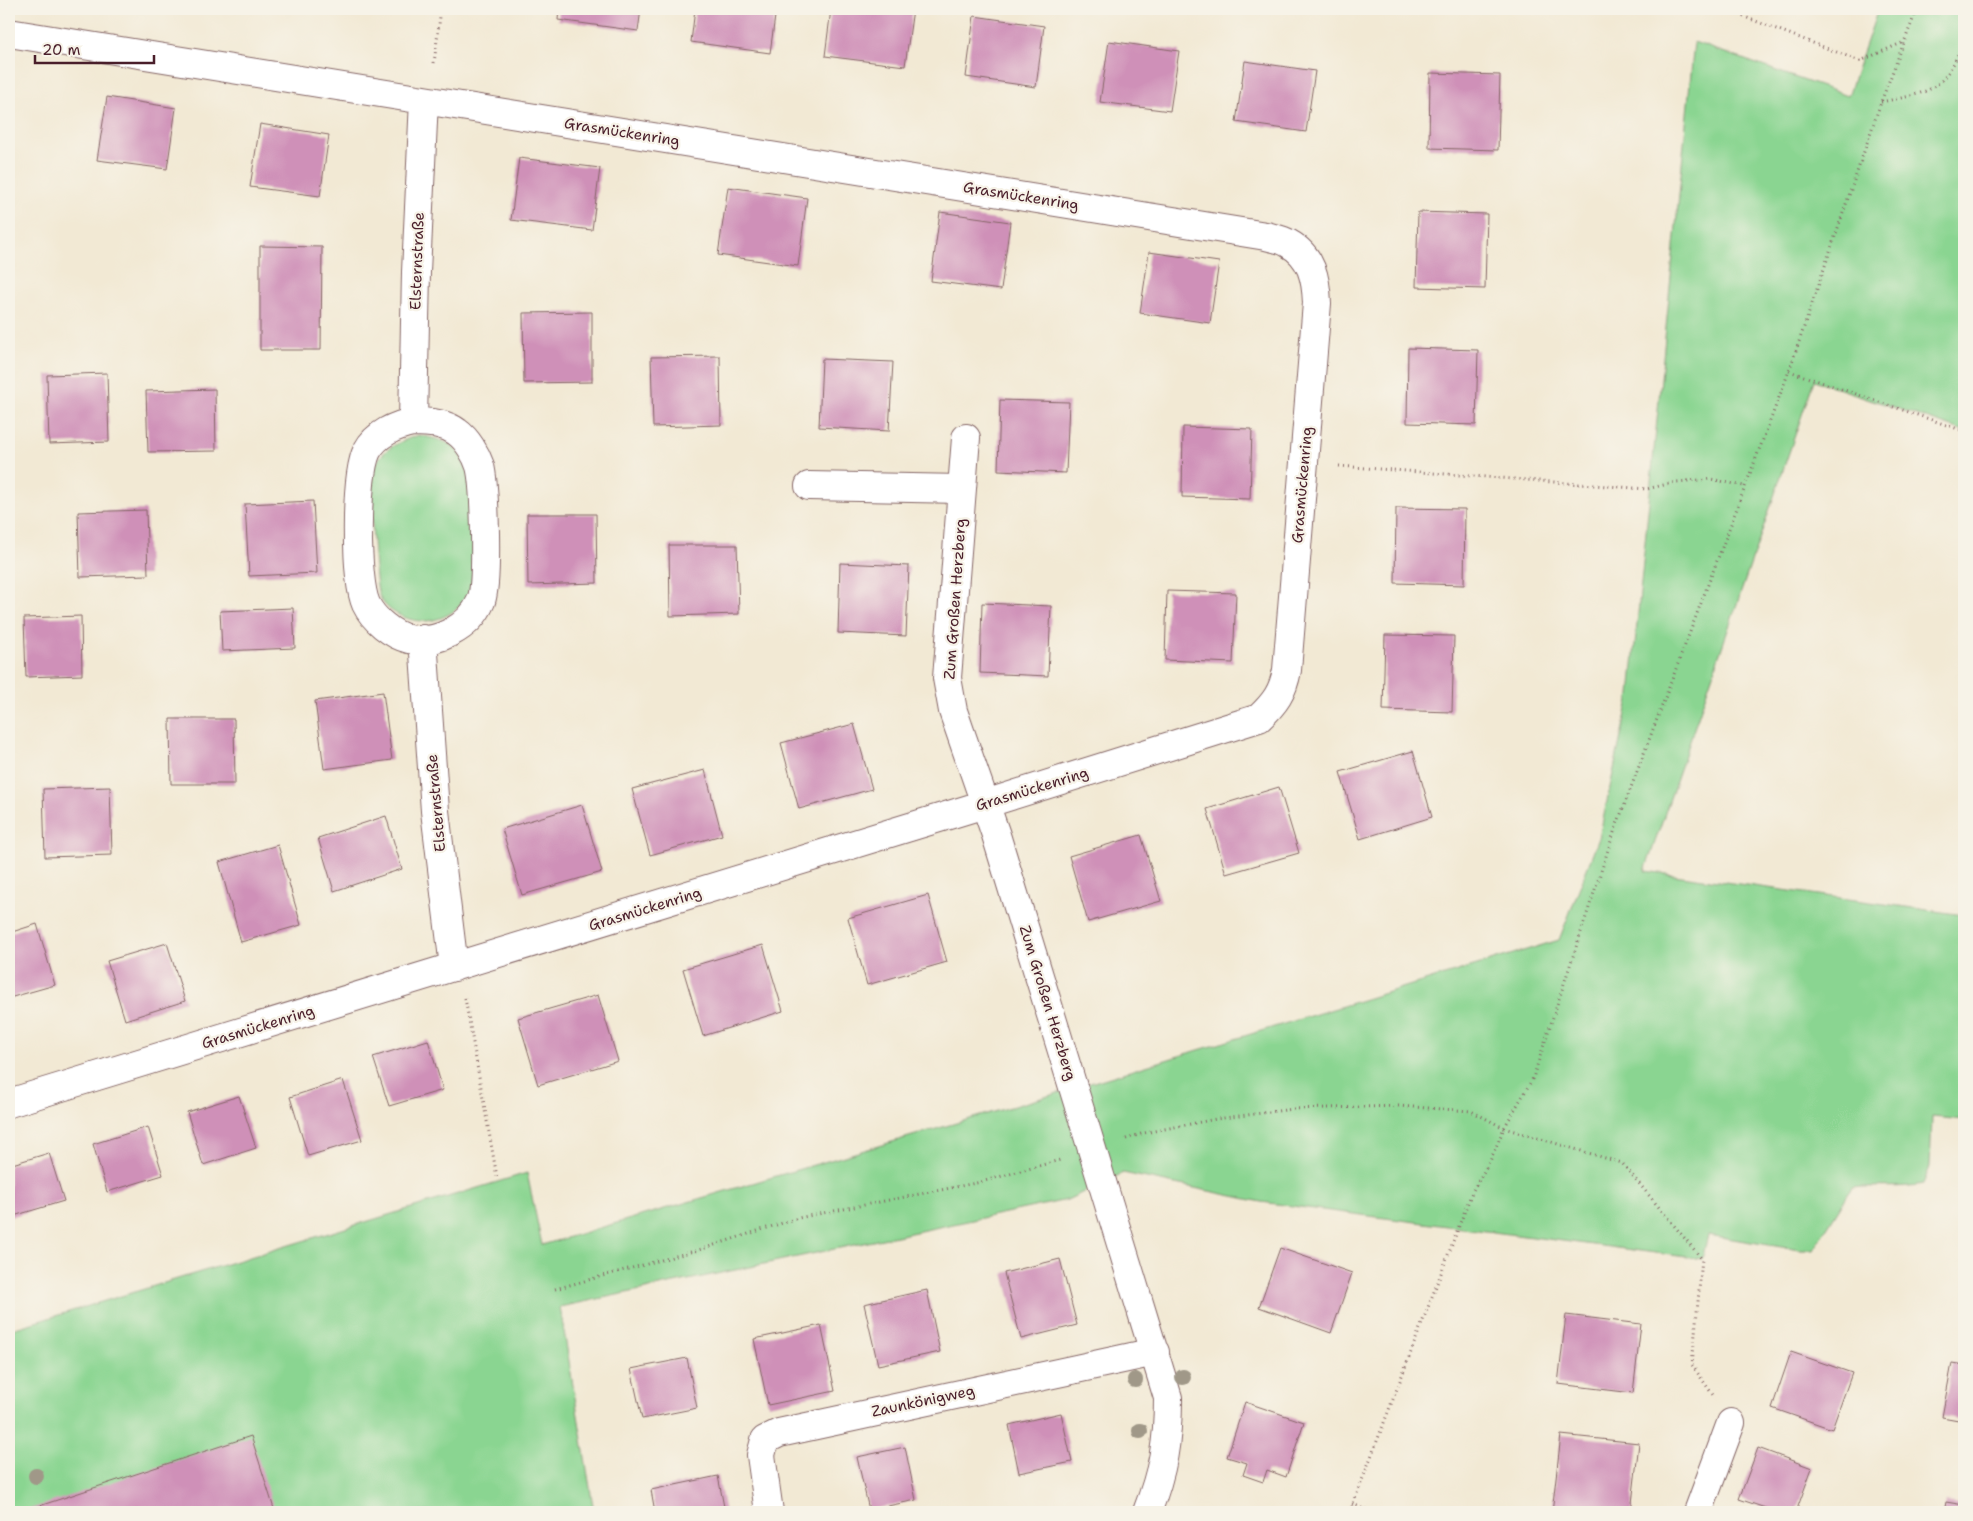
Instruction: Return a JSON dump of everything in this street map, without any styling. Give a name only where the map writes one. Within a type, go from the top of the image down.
[{"type":"street","name":"Grasmückenring","points":[[9,33],[1266,236],[1288,242],[1305,258],[1316,279],[1317,303],[1287,670],[1283,689],[1273,705],[1259,718],[985,804],[9,1103]]},
{"type":"street","name":"Elsternstraße","points":[[413,422],[416,272],[424,100]]},
{"type":"street","points":[[413,422],[440,424],[457,432],[471,448],[480,466],[482,485],[485,581],[480,601],[470,618],[454,631],[435,638],[423,639],[409,639],[379,622],[367,604],[361,585],[359,489],[362,466],[368,449],[382,435],[398,425],[413,422]]},
{"type":"street","name":"Zum Großen Herzberg","points":[[966,438],[948,678],[953,711],[985,804],[1094,1150],[1168,1398],[1168,1436],[1158,1484],[1147,1512]]},
{"type":"street","points":[[809,486],[962,489]]},
{"type":"street","name":"Elsternstraße","points":[[423,639],[435,811],[454,966]]},
{"type":"street","name":"Zaunkönigweg","points":[[769,1512],[762,1455],[765,1440],[779,1432],[1155,1352]]},
{"type":"street","points":[[1698,1512],[1731,1423]]},
{"type":"path","points":[[434,63],[441,9]]},
{"type":"path","points":[[1724,9],[1860,62],[1905,42]]},
{"type":"path","points":[[1350,1512],[1458,1226],[1504,1128],[1533,1078],[1613,835],[1744,486],[1789,372],[1885,90],[1917,9]]},
{"type":"path","points":[[1881,102],[1920,94],[1934,88],[1945,79],[1964,39]]},
{"type":"path","points":[[1789,372],[1964,431]]},
{"type":"path","points":[[1304,464],[1647,489],[1676,482],[1711,479],[1744,486]]},
{"type":"path","points":[[465,998],[498,1177]]},
{"type":"path","points":[[555,1289],[705,1248],[798,1218],[981,1182],[1094,1150],[1144,1133],[1216,1119],[1293,1109],[1340,1106],[1398,1106],[1471,1111],[1504,1128],[1622,1163],[1702,1259],[1692,1365],[1731,1423]]},
{"type":"path","points":[[1352,1504],[1374,1512]]},
{"type":"green space","points":[[1878,9],[1964,9],[1964,431],[1814,380],[1645,871],[1964,915],[1964,1120],[1932,1117],[1930,1167],[1923,1184],[1852,1188],[1813,1250],[1800,1250],[1708,1235],[1702,1259],[1261,1202],[1123,1173],[1067,1200],[560,1307],[594,1512],[9,1512],[9,1330],[527,1173],[542,1245],[1038,1099],[1559,940],[1599,838],[1630,695],[1694,42],[1848,96]]},
{"type":"green space","points":[[419,435],[449,444],[463,458],[469,476],[474,528],[472,580],[467,596],[452,612],[440,618],[426,621],[412,620],[398,615],[386,606],[379,595],[375,572],[372,513],[373,471],[380,457],[391,447]]},
{"type":"building","points":[[559,9],[641,9],[638,31],[558,20]]},
{"type":"building","points":[[695,9],[776,9],[770,53],[691,42]]},
{"type":"building","points":[[831,9],[913,9],[905,66],[825,56]]},
{"type":"building","points":[[974,16],[1044,26],[1036,87],[966,77]]},
{"type":"building","points":[[1109,41],[1179,51],[1170,111],[1100,102]]},
{"type":"building","points":[[1245,61],[1315,71],[1306,132],[1236,122]]},
{"type":"building","points":[[1430,73],[1500,75],[1498,150],[1429,148]]},
{"type":"building","points":[[107,97],[176,108],[167,169],[97,160]]},
{"type":"building","points":[[260,124],[329,135],[320,196],[250,187]]},
{"type":"building","points":[[519,158],[600,168],[592,230],[511,220]]},
{"type":"building","points":[[728,187],[807,198],[798,266],[718,255]]},
{"type":"building","points":[[940,212],[1010,222],[1001,290],[931,281]]},
{"type":"building","points":[[1418,212],[1487,214],[1485,289],[1416,287]]},
{"type":"building","points":[[260,246],[322,247],[321,350],[260,350]]},
{"type":"building","points":[[1149,252],[1219,262],[1210,323],[1140,313]]},
{"type":"building","points":[[592,312],[592,382],[524,383],[523,313]]},
{"type":"building","points":[[1408,348],[1478,350],[1476,425],[1407,423]]},
{"type":"building","points":[[720,356],[721,425],[653,427],[651,357]]},
{"type":"building","points":[[822,359],[893,362],[889,431],[819,427]]},
{"type":"building","points":[[107,373],[109,442],[49,444],[47,375]]},
{"type":"building","points":[[215,389],[216,451],[148,452],[146,391]]},
{"type":"building","points":[[1000,400],[1069,402],[1066,473],[998,470]]},
{"type":"building","points":[[1183,427],[1252,429],[1250,499],[1182,497]]},
{"type":"building","points":[[313,501],[317,573],[249,576],[245,504]]},
{"type":"building","points":[[1396,508],[1465,509],[1464,585],[1395,583]]},
{"type":"building","points":[[146,510],[148,575],[80,577],[78,512]]},
{"type":"building","points":[[527,514],[596,514],[597,583],[528,585]]},
{"type":"building","points":[[669,545],[737,545],[739,614],[670,616]]},
{"type":"building","points":[[840,563],[909,566],[906,636],[838,633]]},
{"type":"building","points":[[1167,591],[1236,593],[1233,663],[1165,660]]},
{"type":"building","points":[[982,603],[1051,606],[1048,676],[980,673]]},
{"type":"building","points":[[293,608],[295,648],[222,651],[220,611]]},
{"type":"building","points":[[81,616],[82,675],[26,677],[24,618]]},
{"type":"building","points":[[1385,635],[1454,636],[1452,712],[1383,710]]},
{"type":"building","points":[[383,692],[392,760],[324,769],[315,701]]},
{"type":"building","points":[[170,719],[234,719],[235,784],[171,784]]},
{"type":"building","points":[[854,724],[872,789],[799,809],[781,743]]},
{"type":"building","points":[[1413,751],[1432,817],[1360,839],[1340,772]]},
{"type":"building","points":[[705,770],[722,835],[650,855],[632,789]]},
{"type":"building","points":[[110,787],[112,855],[45,857],[43,789]]},
{"type":"building","points":[[1279,787],[1299,853],[1226,874],[1207,809]]},
{"type":"building","points":[[582,805],[602,872],[522,895],[502,829]]},
{"type":"building","points":[[386,816],[402,869],[334,891],[318,838]]},
{"type":"building","points":[[1141,835],[1161,901],[1088,922],[1069,856]]},
{"type":"building","points":[[278,845],[301,925],[241,942],[219,862]]},
{"type":"building","points":[[928,895],[947,962],[867,985],[848,918]]},
{"type":"building","points":[[37,924],[55,985],[9,998],[9,933]]},
{"type":"building","points":[[167,943],[185,1001],[125,1020],[107,961]]},
{"type":"building","points":[[763,945],[783,1011],[703,1036],[683,969]]},
{"type":"building","points":[[598,995],[618,1061],[538,1085],[518,1018]]},
{"type":"building","points":[[428,1040],[443,1090],[389,1106],[373,1057]]},
{"type":"building","points":[[343,1080],[362,1140],[308,1156],[290,1097]]},
{"type":"building","points":[[239,1096],[256,1148],[203,1165],[187,1112]]},
{"type":"building","points":[[148,1127],[163,1175],[107,1192],[93,1144]]},
{"type":"building","points":[[49,1153],[64,1201],[10,1217],[9,1165]]},
{"type":"building","points":[[1280,1248],[1352,1273],[1331,1333],[1259,1307]]},
{"type":"building","points":[[1060,1259],[1077,1325],[1021,1339],[1004,1273]]},
{"type":"building","points":[[927,1290],[940,1352],[878,1365],[864,1304]]},
{"type":"building","points":[[1566,1315],[1641,1324],[1633,1393],[1558,1384]]},
{"type":"building","points":[[821,1325],[835,1391],[768,1405],[754,1339]]},
{"type":"building","points":[[1791,1352],[1852,1373],[1832,1429],[1772,1408]]},
{"type":"building","points":[[687,1358],[697,1408],[642,1419],[631,1369]]},
{"type":"building","points":[[1952,1363],[1964,1365],[1964,1421],[1942,1417]]},
{"type":"building","points":[[1245,1402],[1304,1422],[1286,1477],[1267,1470],[1263,1482],[1243,1475],[1247,1463],[1227,1457]]},
{"type":"building","points":[[1061,1413],[1072,1462],[1019,1473],[1009,1425]]},
{"type":"building","points":[[1561,1435],[1639,1443],[1631,1512],[1552,1512]]},
{"type":"building","points":[[251,1436],[275,1512],[21,1512]]},
{"type":"building","points":[[905,1447],[916,1500],[869,1510],[857,1457]]},
{"type":"building","points":[[1758,1448],[1812,1468],[1796,1512],[1777,1512],[1739,1499]]},
{"type":"building","points":[[718,1476],[725,1512],[655,1512],[651,1490]]},
{"type":"building","points":[[1946,1502],[1964,1505],[1964,1512],[1944,1512]]}]
